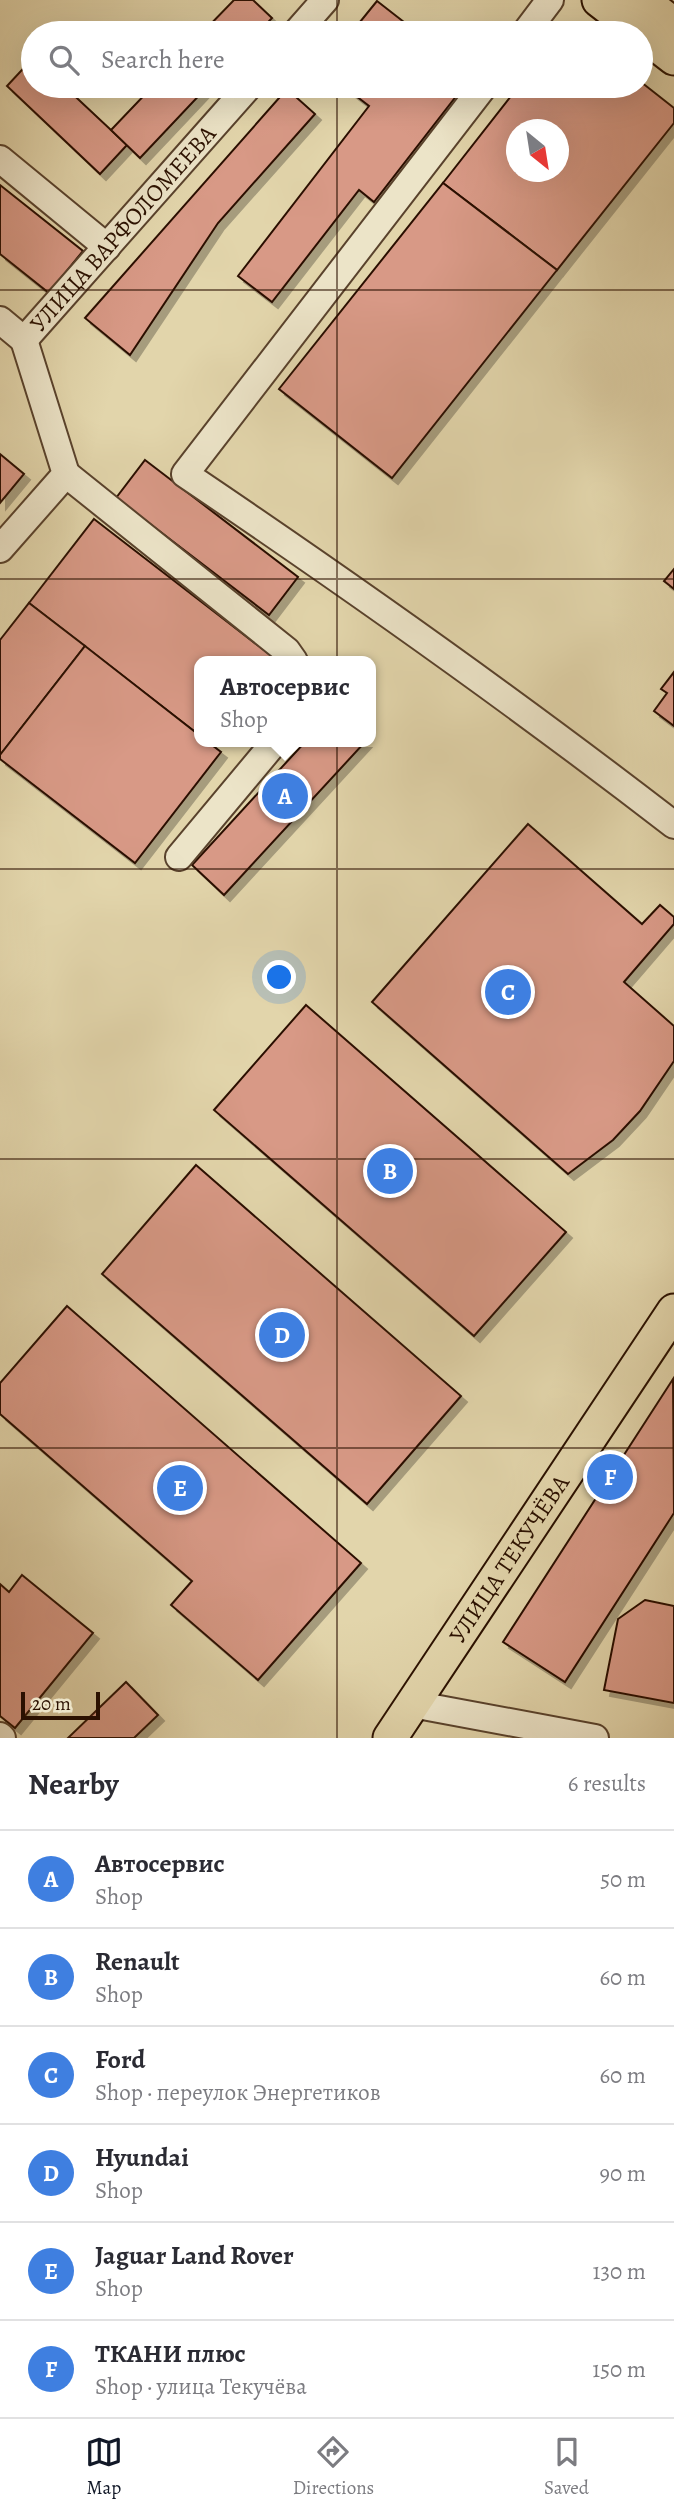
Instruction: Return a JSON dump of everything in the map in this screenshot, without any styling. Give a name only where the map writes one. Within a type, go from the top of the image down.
[{"type":"main road","points":[[599,0],[626,21]]},
{"type":"main road","points":[[642,0],[674,25]]},
{"type":"main road","points":[[653,42],[674,58]]},
{"type":"main road","name":"УЛИЦА ТЕКУЧЁВА","points":[[390,1738],[673,1312]]},
{"type":"street","points":[[307,21],[325,0]]},
{"type":"street","points":[[534,21],[550,0]]},
{"type":"street","name":"УЛИЦА ВАРФОЛОМЕЕВА","points":[[24,340],[238,98]]},
{"type":"street","points":[[475,98],[185,474],[329,571],[567,742],[674,825]]},
{"type":"street","points":[[0,159],[107,247]]},
{"type":"street","points":[[0,320],[24,340],[66,474],[290,656]]},
{"type":"street","points":[[0,549],[66,474]]},
{"type":"street","points":[[179,857],[271,747]]},
{"type":"street","points":[[412,1703],[595,1738]]},
{"type":"building","points":[[234,0],[253,0],[272,18],[269,21],[214,21]]},
{"type":"building","points":[[377,1],[403,21],[361,21]]},
{"type":"building","points":[[21,71],[21,98],[77,98],[127,145],[100,174],[7,86]]},
{"type":"building","points":[[653,91],[674,108],[674,123],[557,270],[443,183],[510,98],[653,98]]},
{"type":"building","points":[[142,98],[197,98],[140,158],[111,130]]},
{"type":"building","points":[[279,98],[297,98],[315,114],[218,223],[130,355],[85,318]]},
{"type":"building","points":[[359,98],[455,98],[374,202],[359,190],[272,302],[238,276],[369,106]]},
{"type":"building","points":[[443,183],[557,270],[392,478],[279,389]]},
{"type":"building","points":[[0,185],[83,251],[49,293],[0,254]]},
{"type":"building","points":[[0,454],[24,474],[0,503]]},
{"type":"building","points":[[145,460],[298,577],[269,615],[116,498]]},
{"type":"building","points":[[94,519],[272,656],[194,656],[194,731],[29,603]]},
{"type":"building","points":[[674,569],[674,589],[664,581]]},
{"type":"building","points":[[29,603],[85,646],[0,755],[0,640]]},
{"type":"building","points":[[85,646],[194,731],[194,747],[214,747],[221,752],[135,863],[0,759],[0,755]]},
{"type":"building","points":[[674,672],[674,726],[654,711],[667,693],[661,689]]},
{"type":"building","points":[[300,747],[360,747],[224,895],[192,865]]},
{"type":"building","points":[[528,824],[642,924],[660,905],[674,917],[674,924],[624,982],[674,1026],[674,1061],[640,1111],[613,1140],[568,1174],[372,1002]]},
{"type":"building","points":[[306,1005],[566,1232],[474,1336],[214,1110]]},
{"type":"building","points":[[196,1165],[461,1396],[367,1504],[102,1274]]},
{"type":"building","points":[[67,1306],[361,1563],[258,1680],[171,1605],[192,1581],[0,1414],[0,1383]]},
{"type":"building","points":[[673,1379],[674,1513],[565,1682],[503,1642]]},
{"type":"building","points":[[22,1575],[93,1633],[15,1728],[0,1716],[0,1584],[9,1592]]},
{"type":"building","points":[[645,1600],[674,1606],[674,1703],[604,1690],[618,1619]]},
{"type":"building","points":[[126,1682],[158,1715],[134,1738],[68,1738]]},
{"type":"place","name":"Автосервис","points":[[285,796]]},
{"type":"place","name":"Ford","points":[[508,992]]},
{"type":"place","name":"Renault","points":[[390,1171]]},
{"type":"place","name":"Hyundai","points":[[282,1335]]},
{"type":"place","name":"ТКАНИ плюс","points":[[610,1477]]},
{"type":"place","name":"Jaguar Land Rover","points":[[180,1488]]}]
